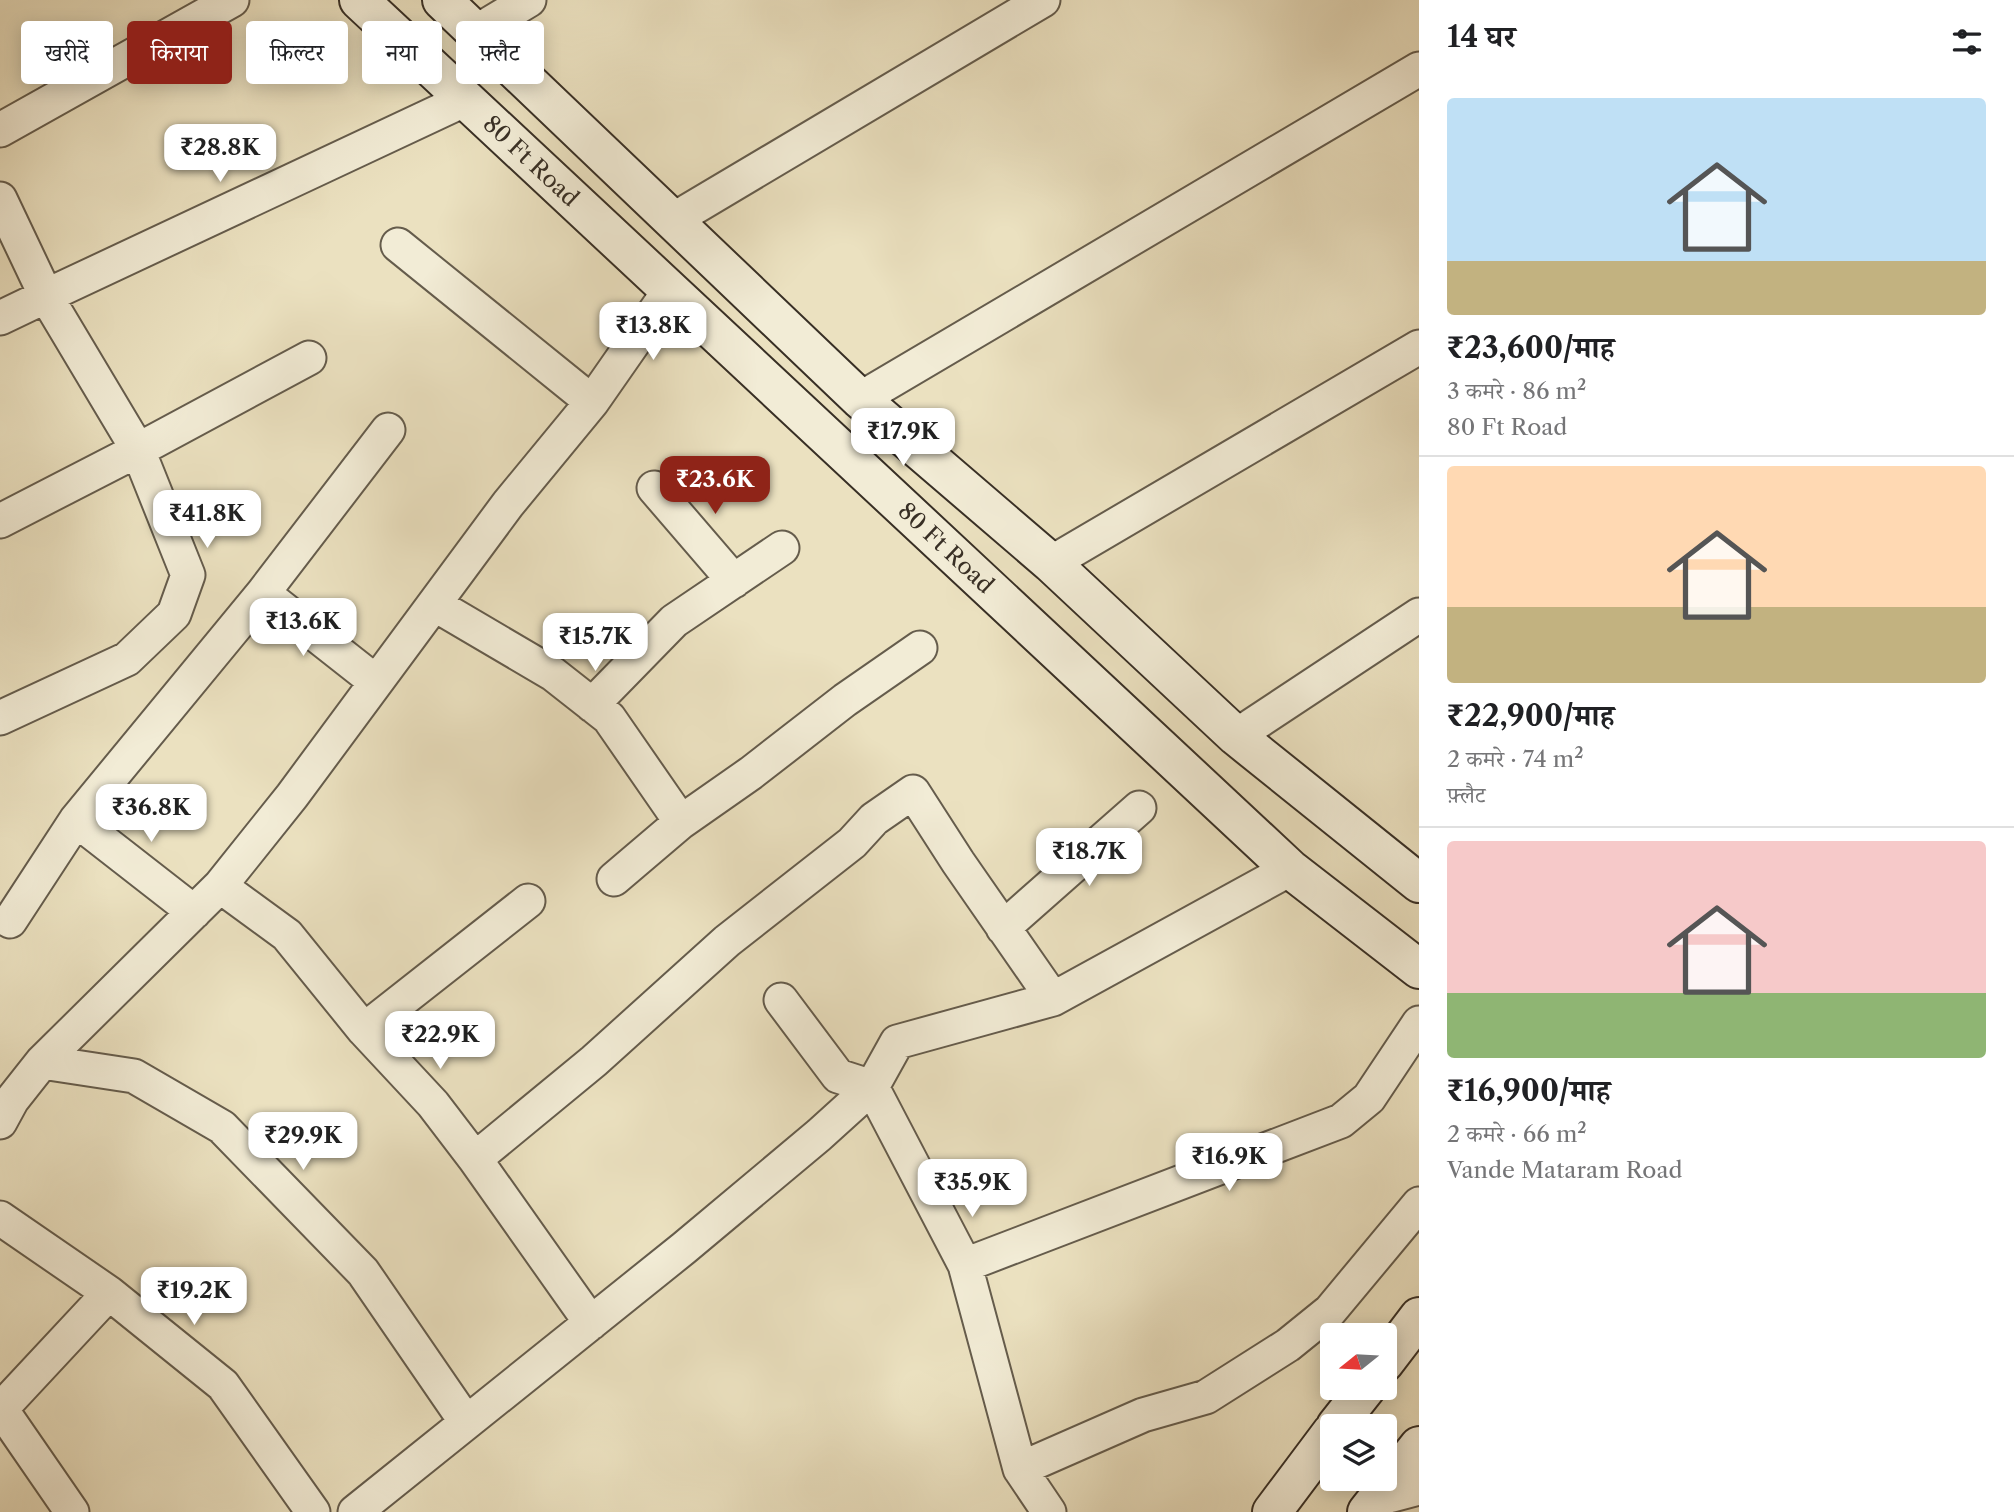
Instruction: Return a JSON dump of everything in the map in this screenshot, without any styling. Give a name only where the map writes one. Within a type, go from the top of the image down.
[{"type":"main road","name":"80 Ft Road","points":[[359,0],[1290,869],[1419,970]]},
{"type":"main road","points":[[442,0],[464,21]]},
{"type":"main road","points":[[530,84],[860,399],[1051,564],[1236,736],[1419,883]]},
{"type":"main road","points":[[1397,1346],[1419,1317]]},
{"type":"main road","points":[[1345,1414],[1357,1400]]},
{"type":"main road","points":[[1372,1506],[1419,1446]]},
{"type":"main road","points":[[1272,1512],[1320,1448]]},
{"type":"street","points":[[0,130],[232,0]]},
{"type":"street","points":[[494,21],[529,0]]},
{"type":"street","points":[[673,220],[1043,0]]},
{"type":"street","points":[[860,399],[1419,69]]},
{"type":"street","points":[[0,318],[466,99]]},
{"type":"street","points":[[0,198],[46,296],[138,450],[188,575],[174,614],[127,659],[0,718]]},
{"type":"street","points":[[398,245],[592,402]]},
{"type":"street","points":[[0,1122],[12,1100],[42,1062],[220,886],[292,796],[508,504],[592,402],[670,290]]},
{"type":"street","points":[[1051,564],[1419,347]]},
{"type":"street","points":[[0,521],[309,358]]},
{"type":"street","points":[[10,921],[76,820],[263,593],[388,430]]},
{"type":"street","points":[[654,488],[734,581]]},
{"type":"street","points":[[592,705],[674,621],[782,548]]},
{"type":"street","points":[[263,593],[376,681]]},
{"type":"street","points":[[434,604],[553,674],[609,718],[681,822]]},
{"type":"street","points":[[1236,736],[1419,615]]},
{"type":"street","points":[[614,879],[681,822],[751,773],[845,700],[920,648]]},
{"type":"street","points":[[475,1159],[594,1061],[727,941],[852,843],[874,819],[913,792],[1053,999]]},
{"type":"street","points":[[1003,928],[1139,808]]},
{"type":"street","points":[[76,820],[194,912]]},
{"type":"street","points":[[355,1512],[684,1248],[819,1135],[872,1087],[897,1042],[1053,999],[1290,869]]},
{"type":"street","points":[[220,886],[287,934],[364,1030],[433,1104],[590,1323]]},
{"type":"street","points":[[364,1030],[528,901]]},
{"type":"street","points":[[781,1000],[838,1076],[872,1087],[965,1265],[1020,1469],[1049,1512]]},
{"type":"street","points":[[965,1265],[1341,1121],[1369,1098],[1419,1023]]},
{"type":"street","points":[[42,1062],[134,1076],[222,1127],[363,1272],[466,1422]]},
{"type":"street","points":[[1020,1469],[1143,1415],[1206,1397],[1288,1345],[1331,1311],[1419,1204]]},
{"type":"street","points":[[0,1218],[109,1293],[223,1385],[313,1512]]},
{"type":"street","points":[[72,1512],[1,1409],[109,1293]]},
{"type":"street","points":[[1372,1506],[1419,1489]]}]
